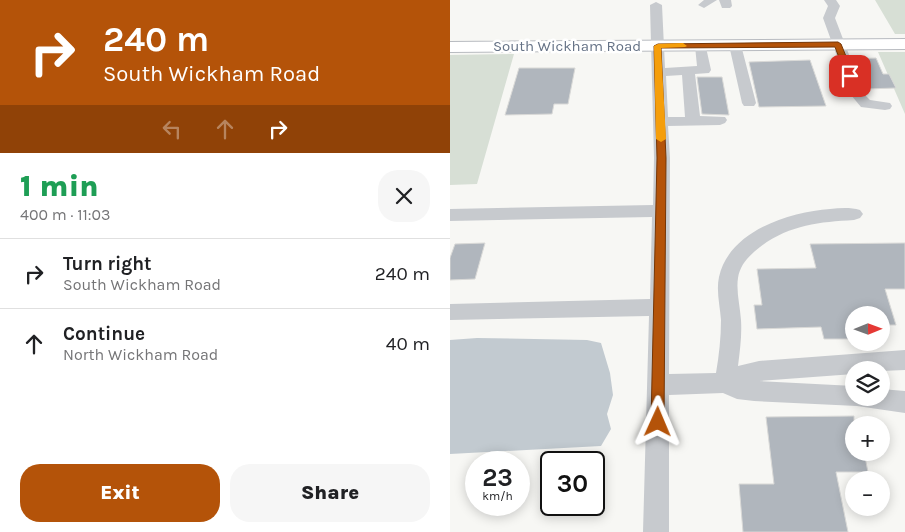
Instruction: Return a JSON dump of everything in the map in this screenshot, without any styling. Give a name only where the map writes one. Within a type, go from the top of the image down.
[{"type":"main road","name":"South Wickham Road","points":[[450,47],[905,44]]},
{"type":"street","points":[[830,0],[834,6],[829,18],[858,95],[866,104],[885,106]]},
{"type":"street","points":[[656,532],[661,211],[657,2]]},
{"type":"street","points":[[658,72],[704,70],[707,45]]},
{"type":"street","points":[[735,45],[749,102]]},
{"type":"street","points":[[688,71],[693,121]]},
{"type":"street","points":[[660,122],[720,120]]},
{"type":"street","points":[[450,215],[661,211]]},
{"type":"street","points":[[725,383],[731,326],[728,282],[735,260],[766,232],[783,223],[818,215],[854,214]]},
{"type":"street","points":[[450,312],[659,307]]},
{"type":"street","points":[[658,385],[725,383],[740,375],[759,371],[905,360]]},
{"type":"street","points":[[725,383],[738,389],[754,391],[845,396]]},
{"type":"street","points":[[890,401],[905,402]]},
{"type":"shaded area","points":[[875,0],[905,0],[905,34],[895,34]]},
{"type":"shaded area","points":[[878,52],[905,52],[905,114]]},
{"type":"shaded area","points":[[514,54],[477,184],[450,185],[450,55]]},
{"type":"shaded area","points":[[477,338],[587,340],[601,343],[610,373],[613,395],[607,414],[611,429],[601,446],[507,451],[465,451],[465,453],[450,454],[450,340]]},
{"type":"building","points":[[876,58],[883,74],[889,74],[896,88],[864,89],[853,59]]},
{"type":"building","points":[[810,60],[826,106],[759,107],[749,62]]},
{"type":"building","points":[[519,68],[575,68],[568,104],[554,104],[552,114],[505,115]]},
{"type":"building","points":[[697,77],[722,77],[729,115],[702,114]]},
{"type":"building","points":[[485,243],[475,279],[450,280],[450,258],[455,244]]},
{"type":"building","points":[[905,243],[905,289],[885,289],[896,325],[890,325],[890,306],[845,306],[845,339],[824,339],[821,327],[757,329],[754,305],[762,305],[757,269],[816,268],[810,244]]},
{"type":"building","points":[[845,416],[845,461],[866,461],[868,471],[836,472],[848,532],[743,532],[739,484],[774,484],[766,417]]},
{"type":"slow traffic","points":[[661,139],[658,46],[683,46]]},
{"type":"route","points":[[658,422],[662,158],[658,46],[838,44],[850,76]]}]
